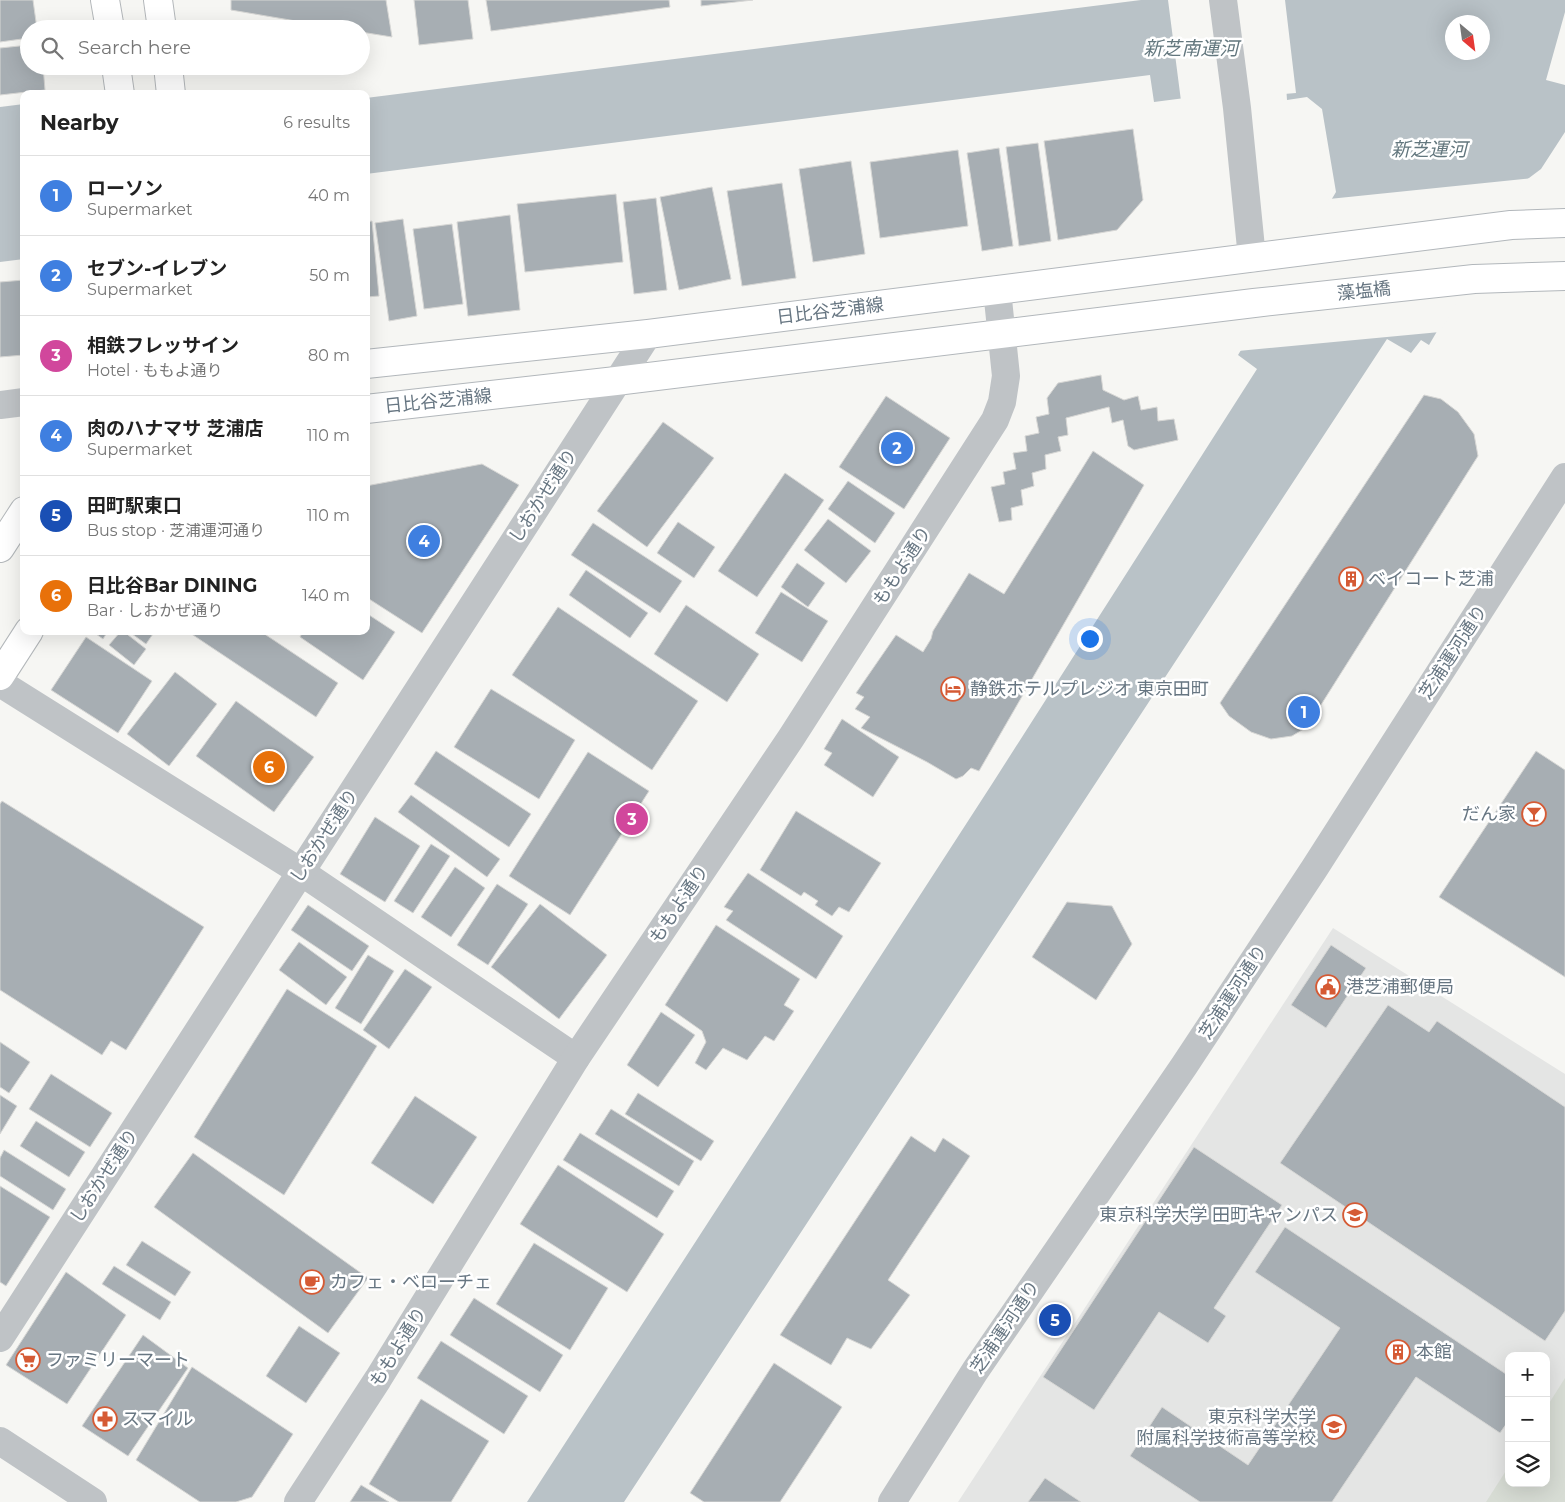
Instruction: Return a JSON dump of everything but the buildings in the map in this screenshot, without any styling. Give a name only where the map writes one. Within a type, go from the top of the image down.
[{"type":"main road","points":[[105,0],[108,20]]},
{"type":"main road","points":[[158,0],[161,20]]},
{"type":"main road","points":[[117,75],[119,90]]},
{"type":"main road","points":[[169,75],[171,90]]},
{"type":"main road","name":"日比谷芝浦線","points":[[370,364],[648,334],[1511,225],[1565,223]]},
{"type":"main road","name":"藻塩橋","points":[[1254,303],[1474,279],[1565,276]]},
{"type":"main road","name":"日比谷芝浦線","points":[[370,409],[616,381],[1254,303]]},
{"type":"main road","points":[[0,548],[20,517]]},
{"type":"main road","points":[[0,676],[26,635]]},
{"type":"street","points":[[1223,0],[1237,108],[1252,258]]},
{"type":"street","name":"ももよ通り","points":[[298,1502],[378,1379],[576,1058],[791,738],[995,420],[1002,402],[1006,376],[997,290]]},
{"type":"street","name":"しおかぜ通り","points":[[0,1338],[648,334]]},
{"type":"street","points":[[0,405],[20,402]]},
{"type":"street","name":"芝浦運河通り","points":[[892,1502],[975,1371],[1184,1066],[1308,878],[1565,477]]},
{"type":"street","points":[[0,683],[301,872],[576,1058]]},
{"type":"street","points":[[0,1441],[93,1502]]},
{"type":"shaded area","name":"東京科学大学 田町キャンパス","points":[[1333,928],[1565,1074],[1565,1502],[958,1502]]},
{"type":"shaded area","points":[[1565,1378],[1565,1502],[1486,1502],[1505,1472],[1505,1487],[1550,1487],[1550,1402]]},
{"type":"water","name":"新芝運河","points":[[1141,0],[1565,0],[1565,12],[1546,80],[1565,85],[1565,132],[1541,169],[1525,181],[1429,345],[1421,340],[1411,353],[1387,339],[624,1502],[527,1502],[992,784],[1257,369],[1238,355],[1336,192],[1322,109],[1307,97],[1287,100],[1286,85],[1154,102],[1150,75],[370,173],[370,97]]},
{"type":"water","points":[[20,104],[20,260],[0,262],[0,107]]},
{"type":"pier","points":[[1168,0],[1285,0],[1296,93],[1284,94],[1284,88],[1181,101]]},
{"type":"pier","points":[[220,78],[221,90],[118,90]]},
{"type":"pier","points":[[1533,178],[1527,182],[1440,332],[1238,351],[1329,199]]},
{"type":"place","name":"セブン-イレブン","points":[[897,448]]},
{"type":"place","name":"肉のハナマサ 芝浦店","points":[[424,541]]},
{"type":"place","name":"ベイコート芝浦","points":[[1351,579]]},
{"type":"place","name":"静鉄ホテルプレジオ 東京田町","points":[[953,689]]},
{"type":"place","name":"ローソン","points":[[1304,712]]},
{"type":"place","name":"日比谷Bar DINING","points":[[269,767]]},
{"type":"place","name":"だん家","points":[[1534,814]]},
{"type":"place","name":"相鉄フレッサイン","points":[[632,819]]},
{"type":"place","name":"港芝浦郵便局","points":[[1328,987]]},
{"type":"place","name":"東京科学大学 田町キャンパス","points":[[1355,1215]]},
{"type":"place","name":"カフェ・ベローチェ","points":[[312,1282]]},
{"type":"place","name":"田町駅東口","points":[[1055,1320]]},
{"type":"place","name":"本館","points":[[1398,1352]]},
{"type":"place","name":"ファミリーマート","points":[[28,1360]]},
{"type":"place","name":"スマイル","points":[[105,1419]]},
{"type":"place","name":"東京科学大学 附属科学技術高等学校","points":[[1334,1427]]},
{"type":"water label","name":"新芝南運河","points":[[1191,48]]}]
